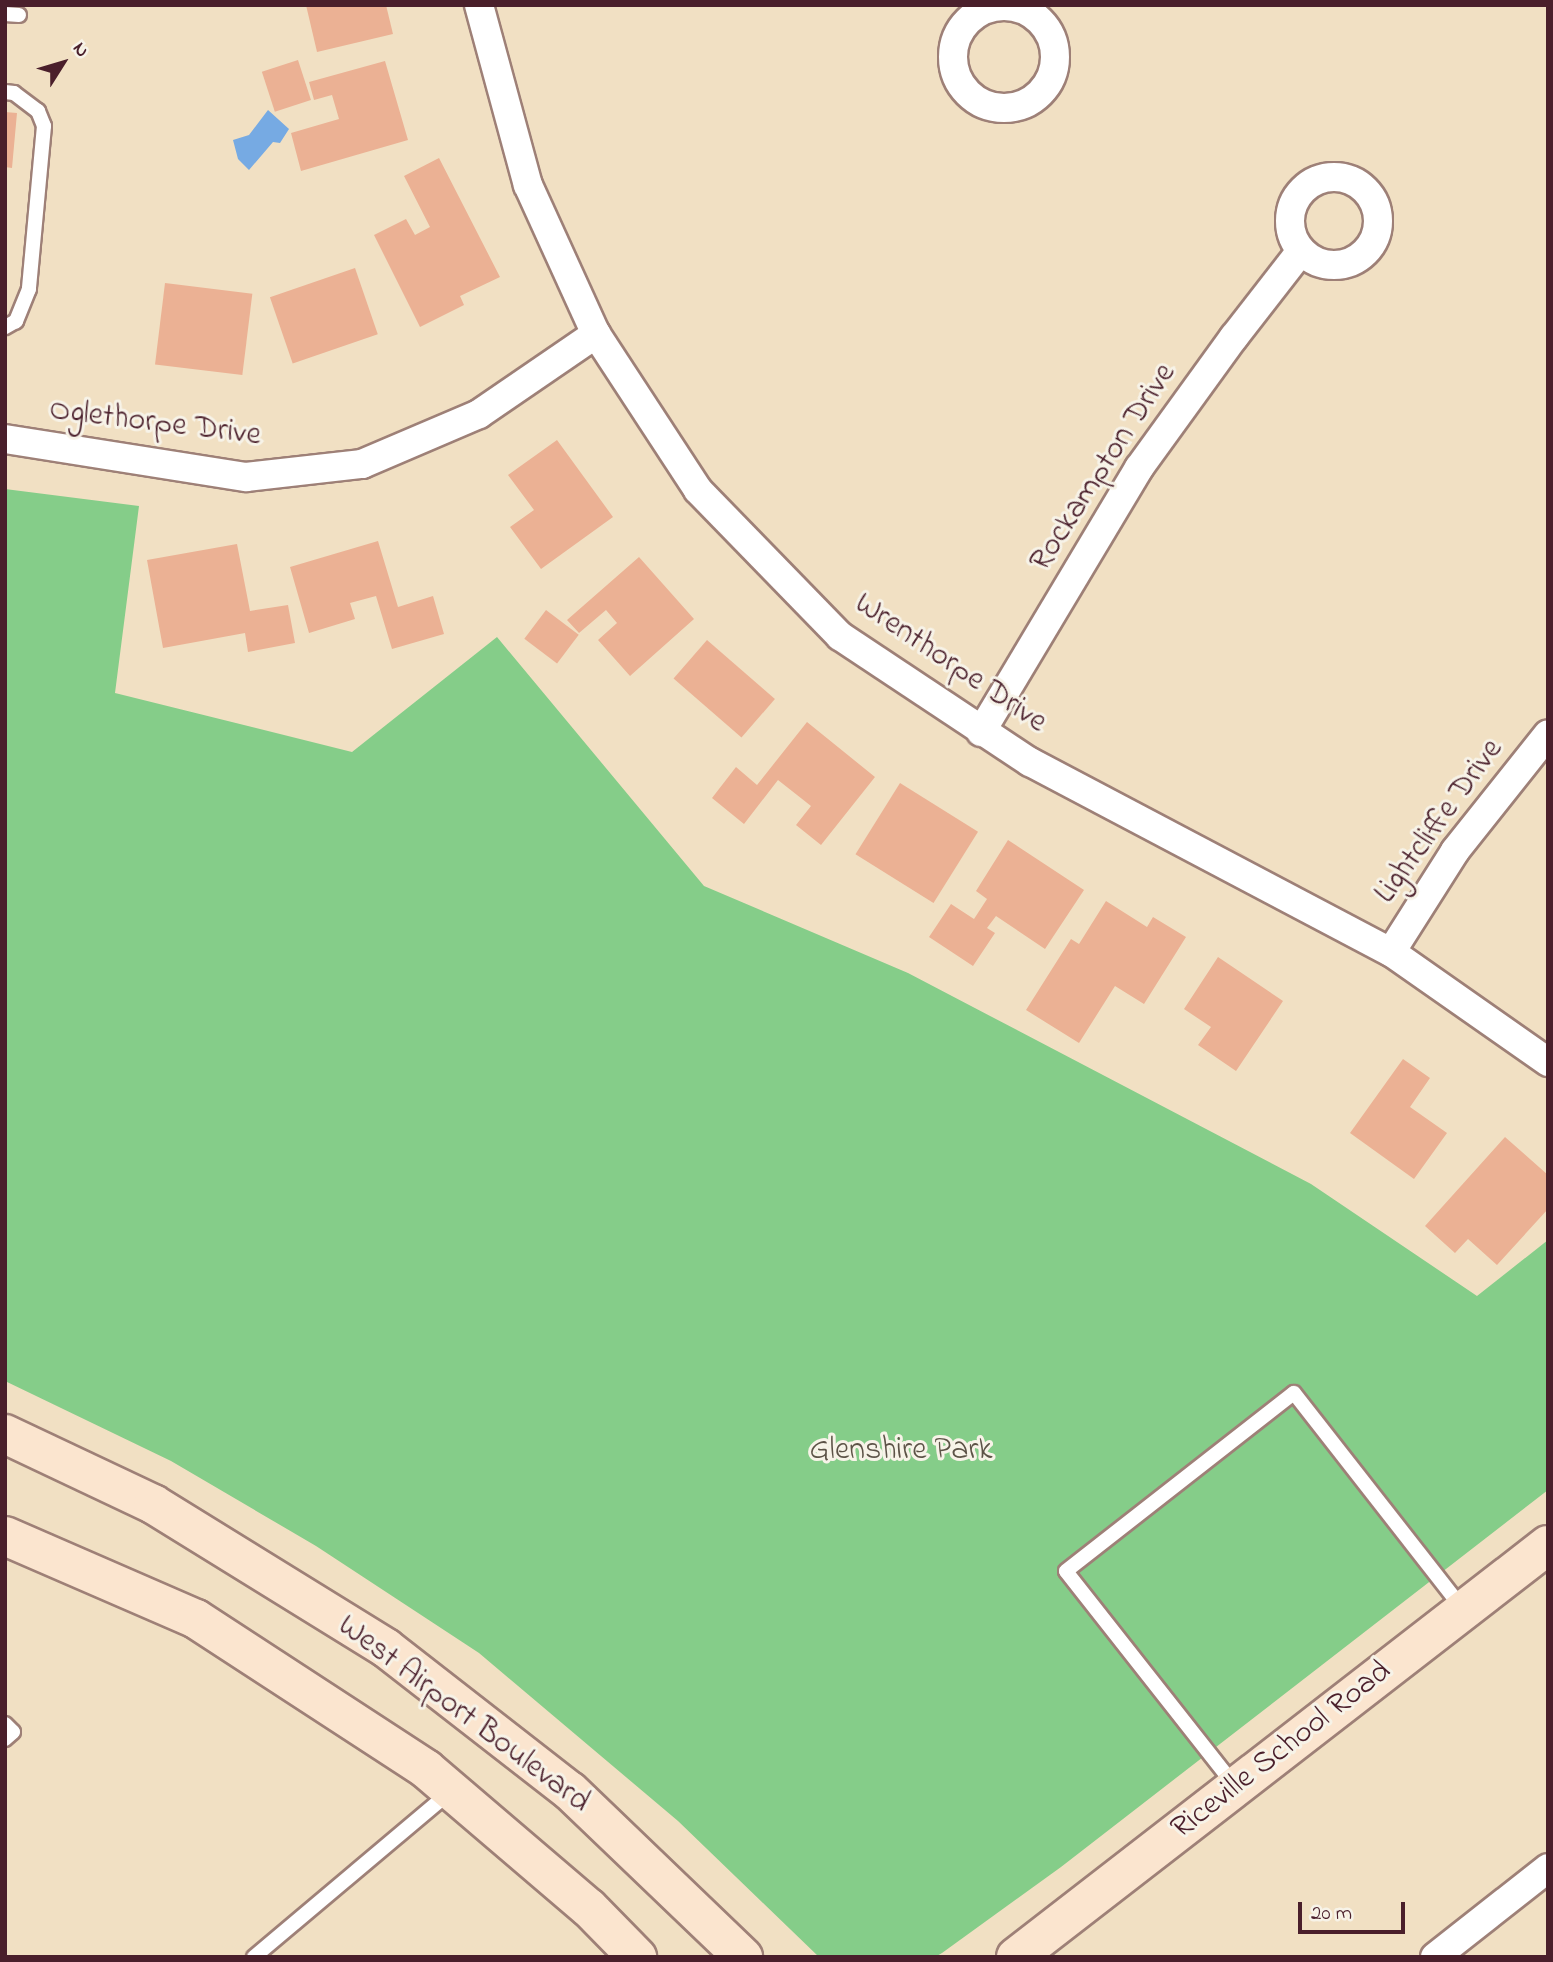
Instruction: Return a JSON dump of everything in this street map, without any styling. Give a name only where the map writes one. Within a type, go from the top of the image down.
[{"type":"main road","name":"West Airport Boulevard","points":[[5,1434],[153,1504],[386,1648],[570,1791],[743,1957]]},
{"type":"main road","name":"West Airport Boulevard","points":[[5,1536],[196,1619],[426,1769],[589,1909],[637,1957]]},
{"type":"main road","name":"Riceville School Road","points":[[1016,1957],[1548,1545]]},
{"type":"street","name":"Wrenthorpe Drive","points":[[479,5],[528,185],[596,334],[698,490],[840,636],[1030,762],[1391,953],[1548,1062]]},
{"type":"street","name":"Rockampton Drive","points":[[981,732],[1139,468],[1234,337],[1301,251]]},
{"type":"street","name":"Oglethorpe Drive","points":[[5,439],[246,477],[362,464],[479,414],[596,334]]},
{"type":"street","name":"Lightcliffe Drive","points":[[1391,953],[1455,851],[1548,734]]},
{"type":"street","points":[[1435,1957],[1548,1868]]},
{"type":"lane","points":[[5,92],[14,93],[38,111],[44,126],[29,289],[16,321],[5,327]]},
{"type":"lane","points":[[1236,1787],[1066,1571],[1294,1393],[1464,1610]]},
{"type":"lane","points":[[5,1724],[13,1732],[5,1739]]},
{"type":"lane","points":[[254,1957],[451,1791]]},
{"type":"green space","name":"Glenshire Park","points":[[5,489],[139,506],[115,693],[352,752],[497,637],[704,886],[908,973],[1311,1184],[1477,1296],[1548,1240],[1548,1490],[1061,1867],[942,1953],[935,1957],[819,1957],[678,1821],[479,1653],[316,1546],[171,1461],[5,1381]]},
{"type":"water","points":[[268,110],[289,129],[280,143],[273,142],[249,170],[238,159],[233,140],[249,135]]},
{"type":"building","points":[[306,5],[386,5],[393,34],[317,52]]},
{"type":"building","points":[[298,60],[311,100],[275,112],[262,72]]},
{"type":"building","points":[[385,61],[408,140],[301,171],[291,133],[339,119],[332,95],[314,100],[309,82]]},
{"type":"building","points":[[5,112],[17,113],[12,168],[5,167]]},
{"type":"building","points":[[439,158],[500,277],[460,296],[464,305],[420,327],[374,235],[406,219],[415,235],[430,227],[404,176]]},
{"type":"building","points":[[355,268],[378,334],[293,363],[270,297]]},
{"type":"building","points":[[165,283],[252,294],[242,375],[155,364]]},
{"type":"building","points":[[557,440],[613,517],[541,569],[510,527],[534,510],[508,475]]},
{"type":"building","points":[[378,541],[398,607],[433,596],[444,634],[392,649],[376,596],[350,603],[355,619],[309,633],[290,567]]},
{"type":"building","points":[[237,544],[250,611],[288,605],[295,643],[248,652],[245,633],[163,648],[147,560]]},
{"type":"building","points":[[639,557],[694,619],[630,676],[598,640],[617,623],[606,610],[579,633],[567,620]]},
{"type":"building","points":[[546,610],[579,635],[557,663],[524,639]]},
{"type":"building","points":[[707,640],[775,699],[741,738],[674,678]]},
{"type":"building","points":[[807,722],[875,777],[821,845],[796,825],[811,806],[778,780],[744,824],[712,798],[736,767],[757,785]]},
{"type":"building","points":[[900,783],[978,832],[934,903],[855,854]]},
{"type":"building","points":[[1008,840],[1084,890],[1045,949],[996,916],[987,928],[995,933],[973,966],[929,937],[951,904],[974,919],[987,899],[976,891]]},
{"type":"building","points":[[1106,901],[1147,927],[1153,917],[1186,937],[1144,1004],[1115,986],[1079,1043],[1026,1010],[1071,939],[1079,944]]},
{"type":"building","points":[[1218,957],[1283,1001],[1236,1071],[1198,1045],[1211,1027],[1184,1009]]},
{"type":"building","points":[[1403,1059],[1430,1078],[1410,1107],[1447,1133],[1414,1179],[1350,1133]]},
{"type":"building","points":[[1505,1137],[1548,1175],[1548,1209],[1497,1265],[1468,1239],[1455,1253],[1425,1226]]}]
